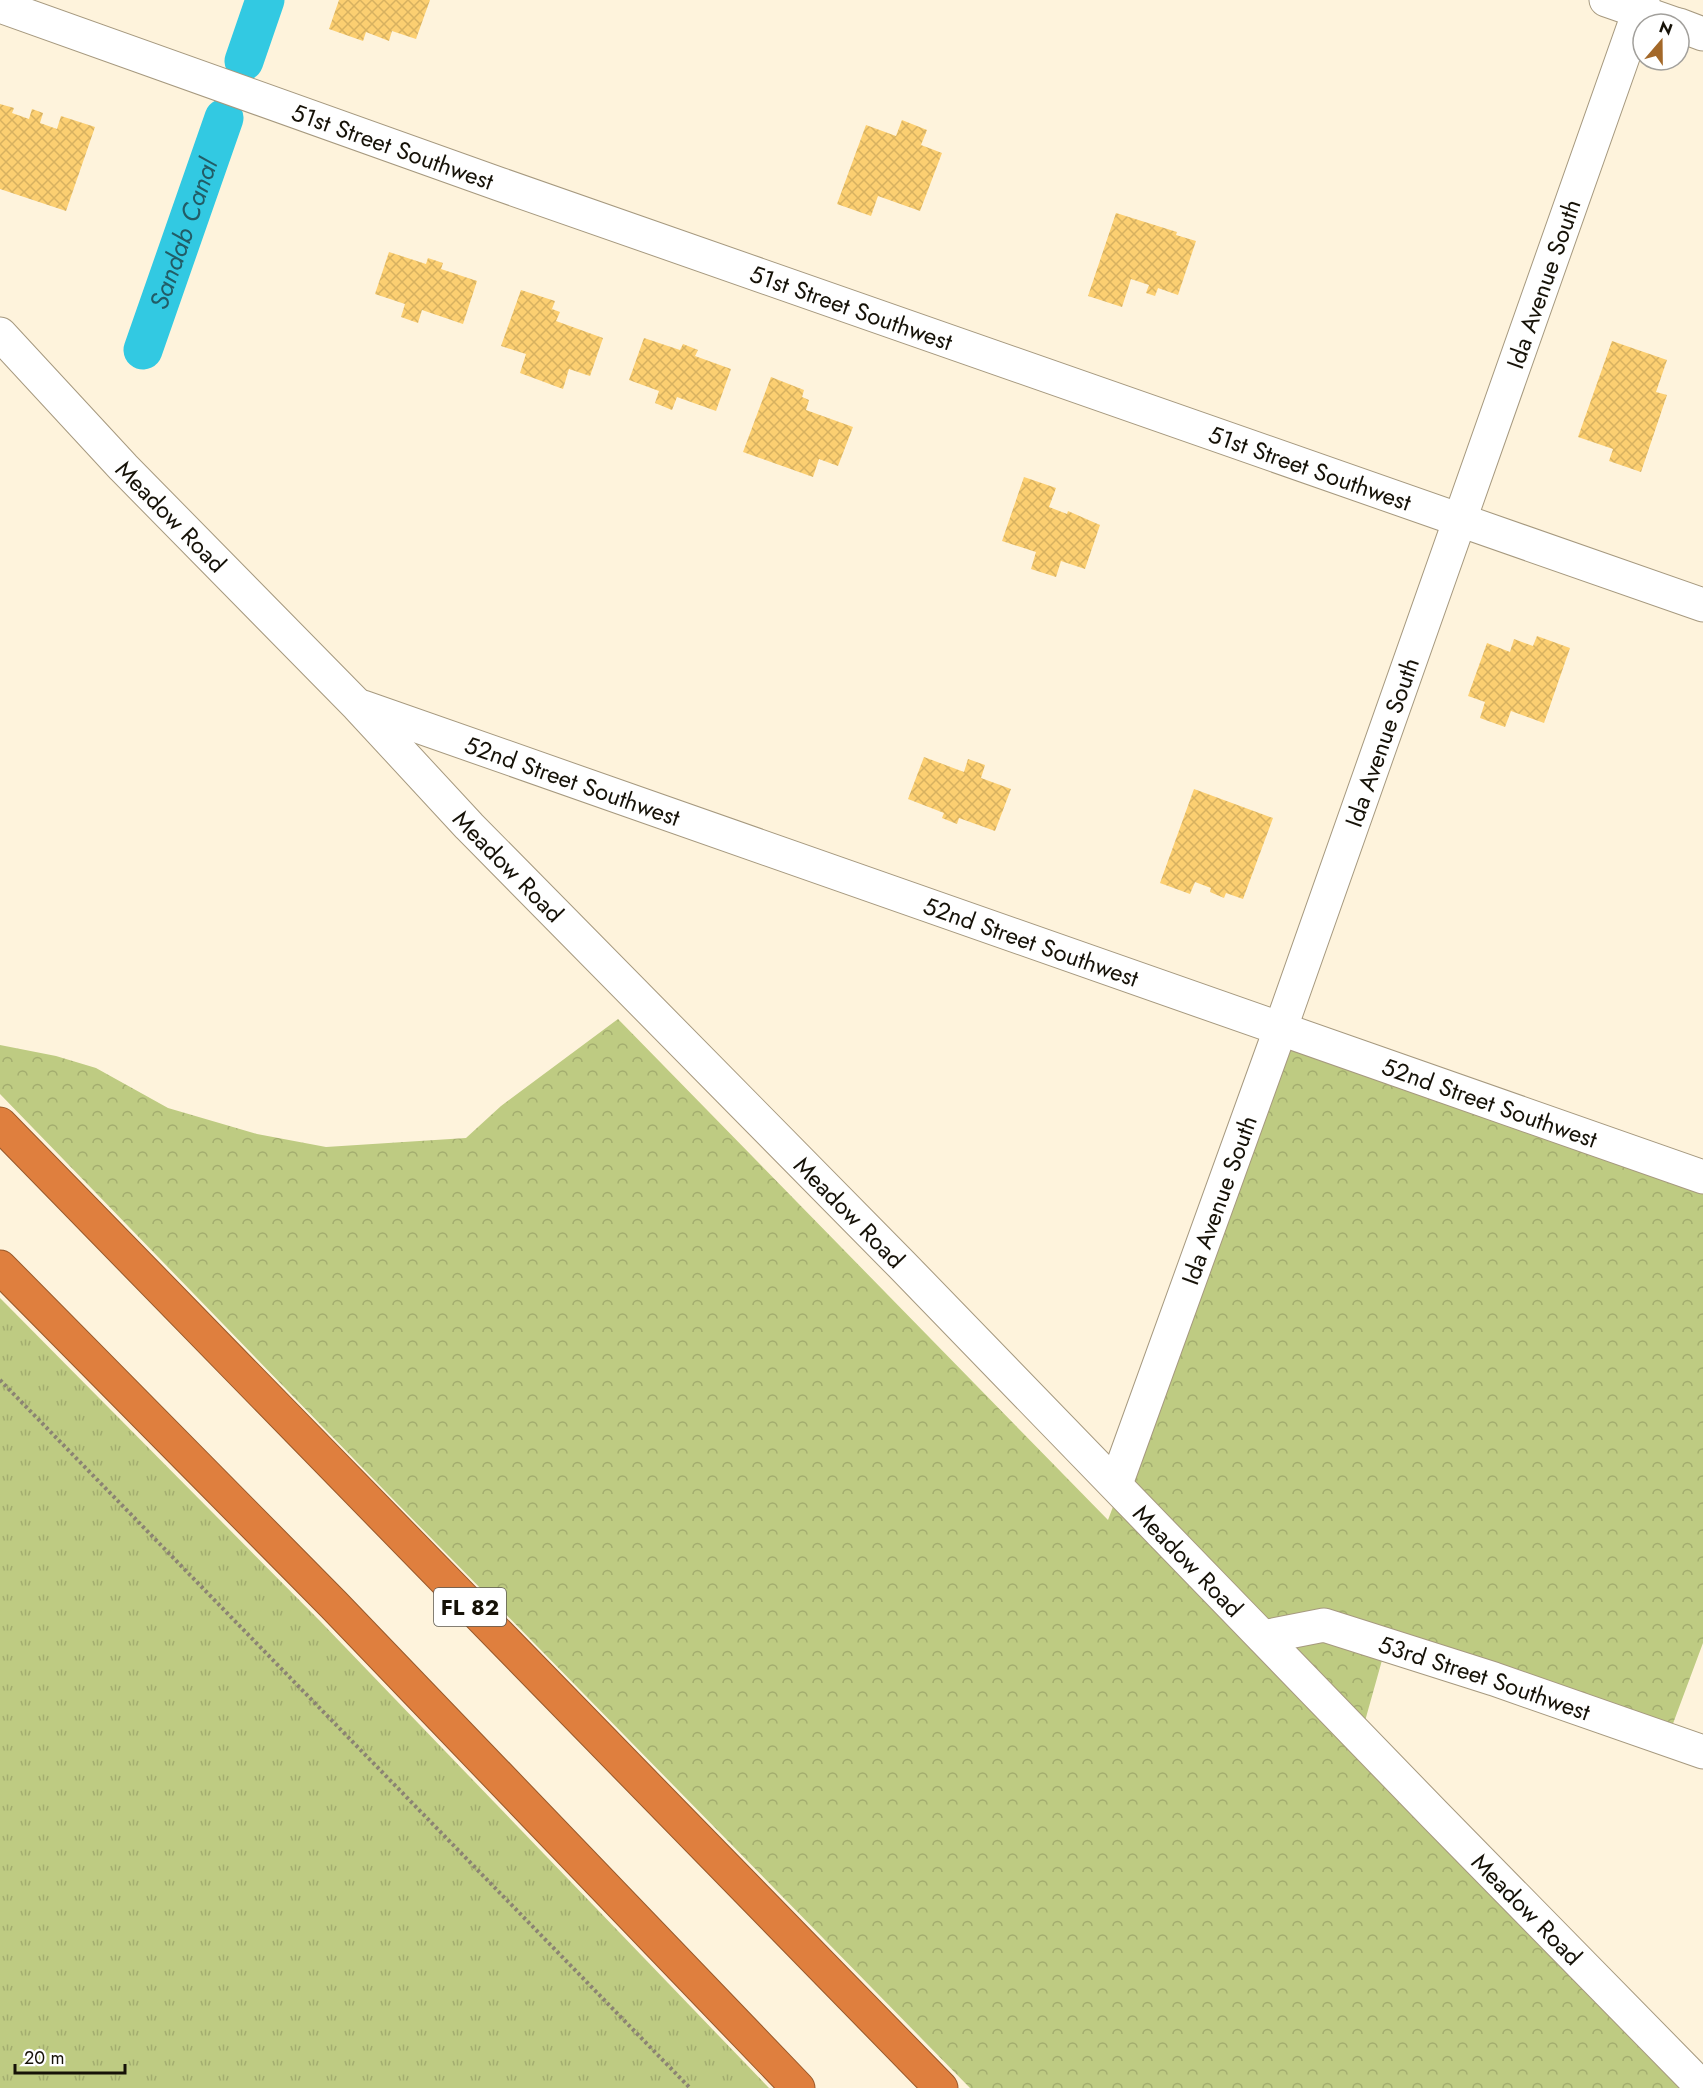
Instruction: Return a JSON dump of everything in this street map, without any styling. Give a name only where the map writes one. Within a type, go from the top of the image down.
[{"type":"highway","name":"FL 82","points":[[0,1124],[941,2088]]},
{"type":"highway","points":[[0,1267],[334,1605],[798,2088]]},
{"type":"street","points":[[1606,0],[1641,6]]},
{"type":"street","name":"51st Street Southwest","points":[[0,6],[498,184],[1703,605]]},
{"type":"street","name":"Ida Avenue South","points":[[1116,1484],[1280,1030],[1641,6]]},
{"type":"street","name":"Meadow Road","points":[[0,334],[123,467],[358,706],[469,826],[1116,1484],[1703,2088]]},
{"type":"street","name":"52nd Street Southwest","points":[[358,706],[1703,1177]]},
{"type":"street","name":"53rd Street Southwest","points":[[1263,1637],[1324,1624],[1494,1679],[1703,1752]]},
{"type":"path","points":[[0,1380],[690,2088]]},
{"type":"green space","points":[[618,1019],[1108,1520],[1291,1034],[1703,1177],[1703,1643],[1668,1737],[1386,1646],[1358,1746],[1696,2088],[970,2088],[0,1094],[0,1045],[56,1056],[96,1068],[168,1108],[257,1134],[326,1147],[466,1138],[501,1106]]},
{"type":"green space","points":[[0,1298],[320,1621],[769,2088],[0,2088]]},
{"type":"building","points":[[339,0],[430,0],[416,39],[392,31],[389,41],[366,32],[363,41],[329,29]]},
{"type":"building","points":[[0,104],[14,108],[12,113],[29,119],[32,109],[43,113],[40,123],[57,129],[61,116],[95,127],[66,211],[0,189]]},
{"type":"building","points":[[902,120],[927,130],[921,145],[942,153],[920,211],[878,196],[871,216],[837,204],[866,125],[896,136]]},
{"type":"building","points":[[1116,213],[1177,232],[1176,235],[1196,241],[1178,295],[1158,288],[1155,296],[1146,293],[1149,285],[1131,279],[1122,307],[1088,296]]},
{"type":"building","points":[[389,252],[426,264],[428,258],[443,263],[441,269],[477,281],[463,324],[422,310],[418,323],[401,317],[405,304],[375,294]]},
{"type":"building","points":[[521,290],[555,301],[552,309],[560,312],[556,321],[603,338],[590,376],[569,369],[563,389],[520,373],[526,354],[501,346]]},
{"type":"building","points":[[644,338],[680,350],[683,344],[698,350],[695,356],[731,369],[716,411],[677,397],[672,410],[655,403],[659,391],[629,380]]},
{"type":"building","points":[[1612,341],[1667,360],[1656,392],[1667,395],[1641,472],[1609,461],[1613,449],[1578,437]]},
{"type":"building","points":[[771,377],[804,390],[802,397],[809,400],[806,410],[853,427],[838,466],[819,459],[813,477],[743,452]]},
{"type":"building","points":[[1024,477],[1056,488],[1049,507],[1067,514],[1068,511],[1100,525],[1085,569],[1061,561],[1056,577],[1031,569],[1036,552],[1002,541]]},
{"type":"building","points":[[1537,636],[1570,648],[1544,723],[1511,711],[1505,727],[1480,718],[1485,702],[1468,696],[1487,643],[1510,652],[1514,639],[1533,646]]},
{"type":"building","points":[[924,757],[964,772],[968,759],[985,765],[981,778],[1011,789],[995,831],[959,818],[957,824],[942,818],[944,813],[908,799]]},
{"type":"building","points":[[1194,789],[1273,818],[1243,899],[1226,893],[1224,898],[1210,892],[1211,888],[1195,882],[1190,894],[1160,883]]},
{"type":"waterway","name":"Sandab Canal","points":[[244,61],[265,0]]},
{"type":"waterway","name":"Sandab Canal","points":[[143,350],[224,118]]}]
